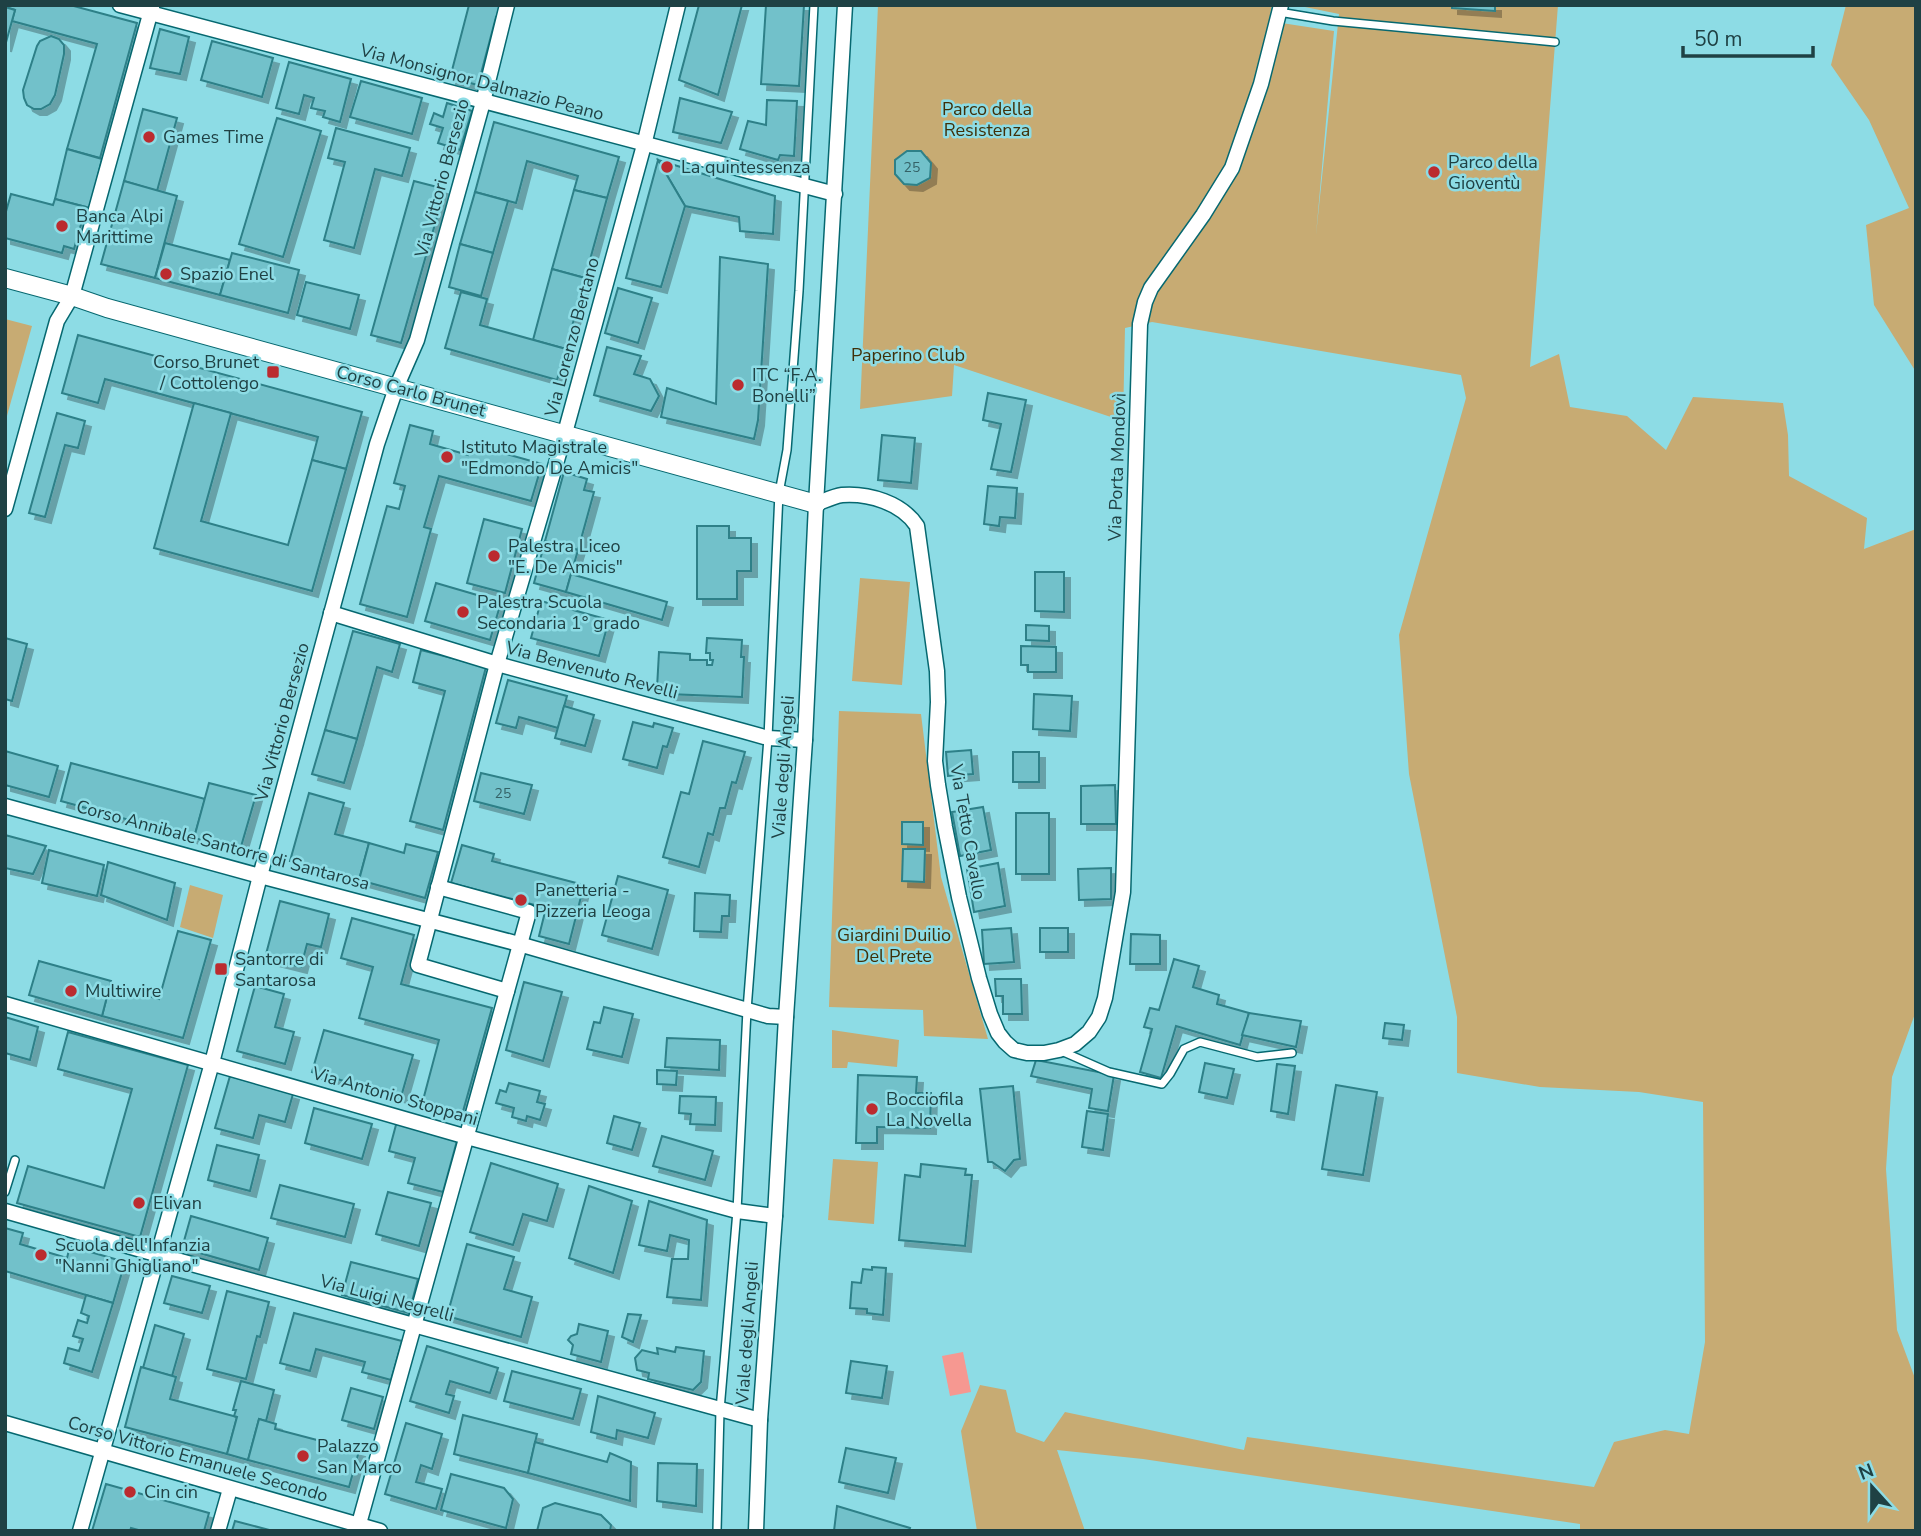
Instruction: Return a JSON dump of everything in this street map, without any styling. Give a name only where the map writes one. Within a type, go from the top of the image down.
[{"type":"street","name":"Via Monsignor Dalmazio Peano","points":[[120,5],[151,9],[483,102],[835,194]]},
{"type":"street","name":"Via Vittorio Bersezio","points":[[80,1531],[212,1063],[377,443],[417,341],[507,5]]},
{"type":"street","name":"Via Lorenzo Bertano","points":[[430,920],[496,664],[565,433],[644,145],[678,5]]},
{"type":"street","name":"Viale degli Angeli","points":[[756,1531],[760,1420],[805,740],[845,5]]},
{"type":"street","points":[[5,509],[57,321],[72,296],[151,9]]},
{"type":"street","name":"Via Porta Mondovì","points":[[1112,962],[1124,892],[1140,324],[1151,288],[1203,215],[1232,168],[1261,84],[1280,9]]},
{"type":"street","name":"Corso Carlo Brunet","points":[[5,278],[816,504]]},
{"type":"street","name":"Via Tetto Cavallo","points":[[816,504],[841,495],[863,496],[899,508],[911,517],[916,526],[937,671],[939,702],[936,761],[944,827],[979,978],[998,1033],[1014,1050],[1027,1053],[1044,1053],[1075,1044],[1089,1032],[1099,1017],[1112,962]]},
{"type":"street","name":"Via Benvenuto Revelli","points":[[331,613],[496,664],[768,738],[805,740]]},
{"type":"street","name":"Corso Annibale Santorre di Santarosa","points":[[5,806],[519,944],[768,1016],[786,1017]]},
{"type":"street","points":[[358,1528],[529,912],[438,887]]},
{"type":"street","points":[[430,920],[418,965],[506,990]]},
{"type":"street","name":"Via Antonio Stoppani","points":[[5,1004],[467,1138],[737,1210],[775,1216]]},
{"type":"street","name":"Via Luigi Negrelli","points":[[5,1211],[760,1420]]},
{"type":"street","name":"Corso Vittorio Emanuele Secondo","points":[[5,1423],[358,1528],[380,1531]]},
{"type":"street","points":[[218,1531],[230,1489]]},
{"type":"lane","points":[[717,1531],[720,1410],[737,1210],[747,1010],[768,738],[779,493],[787,450],[799,291],[814,5]]},
{"type":"lane","points":[[1280,9],[1333,21],[1555,42]]},
{"type":"lane","points":[[1059,1050],[1110,1072],[1162,1084],[1184,1049],[1200,1042],[1257,1057],[1292,1053]]},
{"type":"lane","points":[[5,1192],[15,1160]]},
{"type":"green space","points":[[878,5],[1272,5],[1269,21],[1334,31],[1316,235],[1339,14],[1304,5],[1558,5],[1530,367],[1559,354],[1570,407],[1627,416],[1666,450],[1693,397],[1783,403],[1788,435],[1789,476],[1867,518],[1864,549],[1916,529],[1916,1011],[1892,1077],[1886,1169],[1897,1330],[1916,1381],[1916,1531],[1580,1531],[1580,1524],[1143,1459],[1057,1450],[1085,1531],[977,1531],[961,1431],[980,1385],[1006,1390],[1016,1432],[1044,1442],[1065,1412],[1244,1450],[1247,1437],[1594,1487],[1614,1442],[1665,1430],[1689,1434],[1705,1342],[1703,1102],[1639,1092],[1540,1087],[1457,1073],[1457,1017],[1409,774],[1399,635],[1466,398],[1461,375],[1152,322],[1125,328],[1123,421],[954,365],[952,396],[860,409]]},
{"type":"green space","points":[[1846,5],[1916,5],[1916,372],[1874,305],[1866,225],[1909,208],[1869,120],[1831,65]]},
{"type":"green space","points":[[5,319],[32,326],[5,423]]},
{"type":"green space","points":[[860,578],[910,582],[902,685],[852,681]]},
{"type":"green space","name":"Giardini Duilio Del Prete","points":[[839,711],[921,714],[941,877],[988,1039],[924,1036],[923,1010],[829,1007]]},
{"type":"green space","points":[[190,885],[223,895],[213,938],[180,927]]},
{"type":"green space","points":[[832,1030],[899,1040],[897,1067],[848,1062],[847,1068],[832,1068]]},
{"type":"green space","points":[[833,1159],[878,1162],[874,1224],[828,1220]]},
{"type":"shaded area","points":[[963,1352],[971,1392],[950,1396],[942,1356]]},
{"type":"building","points":[[5,5],[70,5],[137,23],[100,158],[67,149],[97,44],[12,21],[15,10]]},
{"type":"building","points":[[469,5],[502,5],[499,18],[496,17],[478,85],[450,78]]},
{"type":"building","points":[[699,5],[742,5],[718,95],[679,80]]},
{"type":"building","points":[[766,5],[804,5],[799,86],[761,84]]},
{"type":"building","points":[[1452,5],[1495,5],[1495,11],[1452,8]]},
{"type":"building","points":[[5,7],[15,10],[5,46]]},
{"type":"building","points":[[160,29],[189,37],[180,74],[150,68]]},
{"type":"building","points":[[51,36],[64,45],[55,95],[50,104],[34,109],[27,105],[23,90],[37,46],[40,41]]},
{"type":"building","points":[[212,41],[273,58],[262,97],[201,80]]},
{"type":"building","points":[[289,62],[351,79],[340,122],[323,117],[325,111],[311,108],[314,98],[304,95],[299,114],[276,108]]},
{"type":"building","points":[[361,81],[422,98],[412,134],[350,117]]},
{"type":"building","points":[[680,98],[732,112],[721,143],[673,132]]},
{"type":"building","points":[[767,100],[797,101],[794,156],[780,155],[778,160],[740,149],[748,121],[766,125]]},
{"type":"building","points":[[447,103],[472,111],[460,150],[438,143],[443,128],[430,124],[434,113],[443,117]]},
{"type":"building","points":[[143,109],[177,118],[157,191],[124,181]]},
{"type":"building","points":[[277,118],[321,131],[283,257],[239,244]]},
{"type":"building","points":[[494,122],[619,157],[607,198],[574,190],[578,176],[527,161],[516,203],[475,192]]},
{"type":"building","points":[[336,128],[410,148],[402,176],[375,169],[354,248],[324,240],[345,162],[328,158]]},
{"type":"building","points":[[67,149],[102,159],[90,208],[55,199]]},
{"type":"building","points":[[907,151],[921,151],[931,163],[930,178],[917,185],[904,184],[895,174],[895,160]]},
{"type":"building","points":[[658,160],[775,196],[773,234],[740,231],[739,217],[685,206]]},
{"type":"building","points":[[658,160],[685,206],[661,287],[626,278]]},
{"type":"building","points":[[124,181],[177,196],[155,278],[101,264]]},
{"type":"building","points":[[414,181],[445,189],[401,343],[371,335]]},
{"type":"building","points":[[574,190],[607,198],[585,278],[552,269]]},
{"type":"building","points":[[475,192],[508,201],[493,253],[460,244]]},
{"type":"building","points":[[11,194],[53,205],[55,199],[86,207],[74,249],[64,246],[62,253],[5,238],[5,215]]},
{"type":"building","points":[[165,243],[230,260],[220,295],[155,278]]},
{"type":"building","points":[[460,244],[493,253],[481,296],[449,287]]},
{"type":"building","points":[[232,253],[299,270],[288,313],[220,295]]},
{"type":"building","points":[[720,257],[768,264],[758,420],[754,439],[661,417],[667,388],[716,404]]},
{"type":"building","points":[[552,269],[585,278],[566,349],[533,340]]},
{"type":"building","points":[[306,282],[359,295],[350,329],[297,315]]},
{"type":"building","points":[[618,288],[652,298],[638,343],[605,333]]},
{"type":"building","points":[[461,292],[487,299],[480,325],[566,349],[557,380],[445,348]]},
{"type":"building","points":[[78,335],[362,412],[346,469],[312,460],[318,437],[105,379],[98,403],[62,393]]},
{"type":"building","points":[[607,347],[641,356],[634,374],[650,379],[659,396],[651,411],[594,395]]},
{"type":"building","points":[[988,393],[1026,400],[1011,472],[991,469],[1001,424],[983,420]]},
{"type":"building","points":[[194,403],[231,413],[201,521],[288,545],[312,460],[346,469],[312,591],[154,548]]},
{"type":"building","points":[[57,413],[85,421],[78,448],[65,445],[45,517],[29,513]]},
{"type":"building","points":[[410,425],[433,431],[430,444],[468,455],[471,444],[542,464],[531,501],[439,476],[424,527],[431,529],[407,617],[360,604],[387,506],[399,509],[405,486],[394,483]]},
{"type":"building","points":[[882,435],[915,438],[911,483],[878,480]]},
{"type":"building","points":[[564,472],[587,479],[584,490],[594,492],[578,550],[545,541]]},
{"type":"building","points":[[988,486],[1017,488],[1015,518],[1000,517],[999,526],[984,524]]},
{"type":"building","name":"Palestra Liceo \"E. De Amicis\"","points":[[484,519],[522,529],[505,593],[467,583]]},
{"type":"building","points":[[697,526],[729,526],[729,538],[751,538],[751,571],[737,571],[737,599],[697,599]]},
{"type":"building","points":[[545,541],[578,550],[566,592],[534,583]]},
{"type":"building","points":[[1035,572],[1064,572],[1064,612],[1035,611]]},
{"type":"building","points":[[571,574],[667,602],[662,620],[566,592]]},
{"type":"building","name":"Palestra Scuola Secondaria 1° grado","points":[[436,583],[501,602],[490,640],[425,621]]},
{"type":"building","points":[[541,601],[609,620],[599,656],[531,638]]},
{"type":"building","points":[[1026,625],[1049,626],[1049,641],[1026,640]]},
{"type":"building","points":[[353,631],[400,644],[392,672],[377,667],[357,739],[325,730]]},
{"type":"building","points":[[5,638],[27,644],[12,701],[5,699]]},
{"type":"building","points":[[707,638],[742,640],[742,697],[668,694],[669,688],[657,688],[659,652],[690,654],[690,660],[707,660],[707,665],[712,665],[710,653],[706,653]]},
{"type":"building","points":[[1021,646],[1056,647],[1056,672],[1028,672],[1028,665],[1021,665]]},
{"type":"building","points":[[421,650],[486,667],[443,830],[410,821],[445,691],[413,682]]},
{"type":"building","points":[[508,680],[567,696],[558,728],[519,717],[516,728],[496,723]]},
{"type":"building","points":[[1034,694],[1072,696],[1070,731],[1033,729]]},
{"type":"building","points":[[564,706],[594,715],[585,746],[555,738]]},
{"type":"building","points":[[633,722],[653,727],[654,723],[673,728],[667,747],[663,746],[657,768],[623,759]]},
{"type":"building","points":[[325,730],[357,739],[344,783],[312,774]]},
{"type":"building","points":[[703,741],[745,752],[736,783],[732,782],[725,808],[720,808],[713,835],[708,833],[699,867],[663,857],[681,792],[689,794]]},
{"type":"building","points":[[971,750],[973,774],[948,776],[946,752]]},
{"type":"building","points":[[5,751],[58,766],[49,797],[5,785]]},
{"type":"building","points":[[1013,752],[1039,752],[1039,782],[1013,782]]},
{"type":"building","points":[[71,763],[205,799],[194,838],[61,801]]},
{"type":"building","points":[[481,773],[532,785],[524,814],[474,801]]},
{"type":"building","points":[[209,783],[256,795],[240,850],[194,838]]},
{"type":"building","points":[[1115,785],[1116,824],[1081,824],[1081,786]]},
{"type":"building","points":[[309,793],[344,803],[335,834],[369,843],[359,880],[290,861]]},
{"type":"building","points":[[983,807],[991,850],[960,856],[952,812]]},
{"type":"building","points":[[1016,813],[1049,813],[1049,874],[1016,874]]},
{"type":"building","points":[[902,822],[923,822],[923,845],[902,844]]},
{"type":"building","points":[[5,835],[46,846],[33,874],[5,868]]},
{"type":"building","points":[[369,843],[404,853],[406,844],[438,852],[425,898],[359,880]]},
{"type":"building","points":[[462,845],[494,854],[492,861],[584,885],[569,944],[539,936],[546,908],[451,883]]},
{"type":"building","points":[[903,849],[925,849],[924,882],[902,881]]},
{"type":"building","points":[[49,850],[104,865],[97,896],[42,883]]},
{"type":"building","points":[[108,862],[175,883],[167,920],[101,895]]},
{"type":"building","points":[[998,863],[1005,906],[974,912],[967,869]]},
{"type":"building","points":[[1111,868],[1111,899],[1079,900],[1078,869]]},
{"type":"building","points":[[618,876],[668,890],[652,949],[602,935]]},
{"type":"building","points":[[695,893],[730,895],[729,916],[722,916],[721,932],[694,931]]},
{"type":"building","points":[[280,901],[329,914],[321,947],[307,944],[301,967],[265,958]]},
{"type":"building","points":[[352,918],[414,935],[401,984],[492,1008],[462,1115],[422,1104],[439,1040],[359,1018],[373,967],[341,958]]},
{"type":"building","points":[[1011,928],[1014,962],[984,964],[982,930]]},
{"type":"building","points":[[1040,928],[1068,928],[1068,952],[1040,952]]},
{"type":"building","points":[[178,931],[211,940],[183,1038],[102,1016],[110,985],[159,999]]},
{"type":"building","points":[[1131,934],[1160,935],[1160,964],[1130,964]]},
{"type":"building","points":[[1174,959],[1199,966],[1193,987],[1219,995],[1217,1004],[1249,1013],[1240,1045],[1176,1026],[1161,1078],[1140,1072],[1152,1029],[1144,1027],[1150,1008],[1159,1010]]},
{"type":"building","points":[[39,961],[111,981],[102,1016],[29,995]]},
{"type":"building","points":[[995,979],[1021,979],[1022,1014],[1003,1014],[1003,996],[996,996]]},
{"type":"building","points":[[524,982],[562,992],[543,1061],[506,1050]]},
{"type":"building","points":[[255,986],[284,994],[275,1027],[294,1032],[285,1064],[237,1051]]},
{"type":"building","points":[[604,1007],[633,1014],[622,1057],[587,1049],[594,1022],[600,1023]]},
{"type":"building","points":[[1249,1013],[1301,1021],[1296,1047],[1242,1035]]},
{"type":"building","points":[[5,1017],[38,1027],[30,1060],[5,1053]]},
{"type":"building","points":[[1385,1023],[1404,1025],[1402,1040],[1383,1038]]},
{"type":"building","points":[[324,1030],[413,1055],[401,1097],[312,1072]]},
{"type":"building","points":[[68,1032],[188,1065],[140,1237],[17,1203],[28,1166],[104,1188],[132,1089],[58,1069]]},
{"type":"building","points":[[667,1038],[720,1040],[719,1070],[665,1067]]},
{"type":"building","points":[[1036,1060],[1114,1075],[1108,1111],[1089,1108],[1092,1089],[1031,1076]]},
{"type":"building","points":[[1205,1063],[1234,1069],[1227,1098],[1199,1092]]},
{"type":"building","points":[[1277,1064],[1295,1066],[1288,1114],[1271,1111]]},
{"type":"building","points":[[657,1070],[677,1071],[676,1085],[657,1084]]},
{"type":"building","points":[[858,1075],[917,1077],[916,1093],[931,1093],[930,1128],[877,1127],[877,1143],[856,1143]]},
{"type":"building","points":[[230,1076],[293,1094],[285,1122],[259,1115],[253,1138],[215,1128]]},
{"type":"building","points":[[509,1083],[540,1091],[537,1102],[545,1104],[540,1120],[527,1116],[526,1121],[512,1117],[514,1108],[496,1103],[500,1090],[506,1092]]},
{"type":"building","points":[[1336,1085],[1377,1092],[1363,1175],[1322,1169]]},
{"type":"building","points":[[1013,1086],[1020,1159],[1014,1160],[1005,1171],[988,1162],[980,1089]]},
{"type":"building","points":[[680,1096],[716,1097],[715,1125],[690,1124],[691,1114],[679,1113]]},
{"type":"building","points":[[314,1108],[372,1124],[362,1159],[305,1143]]},
{"type":"building","points":[[1087,1111],[1108,1114],[1103,1150],[1082,1147]]},
{"type":"building","points":[[614,1116],[640,1123],[632,1150],[607,1143]]},
{"type":"building","points":[[397,1121],[458,1137],[443,1192],[408,1183],[415,1158],[389,1151]]},
{"type":"building","points":[[662,1136],[713,1151],[705,1180],[653,1166]]},
{"type":"building","points":[[217,1145],[259,1155],[250,1191],[208,1180]]},
{"type":"building","points":[[491,1163],[558,1184],[547,1221],[523,1214],[513,1245],[470,1232]]},
{"type":"building","points":[[921,1164],[966,1169],[965,1175],[972,1175],[965,1246],[899,1240],[905,1175],[920,1177]]},
{"type":"building","points":[[280,1185],[354,1204],[345,1237],[271,1218]]},
{"type":"building","points":[[589,1186],[632,1201],[613,1273],[569,1258]]},
{"type":"building","points":[[388,1192],[431,1203],[419,1246],[376,1234]]},
{"type":"building","points":[[649,1201],[707,1220],[701,1300],[667,1297],[672,1259],[688,1259],[689,1240],[670,1235],[667,1251],[639,1245]]},
{"type":"building","points":[[191,1216],[268,1238],[259,1270],[182,1248]]},
{"type":"building","points":[[5,1228],[23,1233],[20,1244],[67,1258],[70,1246],[125,1262],[113,1303],[5,1271]]},
{"type":"building","points":[[467,1244],[514,1257],[504,1289],[532,1297],[521,1337],[447,1316]]},
{"type":"building","points":[[351,1262],[418,1279],[409,1313],[342,1295]]},
{"type":"building","points":[[872,1267],[886,1268],[883,1315],[867,1313],[867,1309],[850,1308],[852,1282],[861,1283],[863,1269],[872,1270]]},
{"type":"building","points":[[172,1276],[210,1286],[202,1313],[164,1303]]},
{"type":"building","points":[[227,1291],[269,1302],[246,1379],[207,1369]]},
{"type":"building","points":[[86,1295],[113,1303],[92,1372],[64,1363],[68,1348],[79,1351],[83,1339],[73,1336],[78,1320],[87,1323],[89,1316],[81,1313]]},
{"type":"building","points":[[294,1313],[402,1341],[391,1380],[362,1372],[365,1362],[316,1349],[310,1371],[280,1363]]},
{"type":"building","points":[[628,1314],[641,1315],[633,1342],[622,1337]]},
{"type":"building","points":[[579,1324],[608,1331],[601,1362],[571,1354],[573,1345],[568,1340],[577,1334]]},
{"type":"building","points":[[155,1325],[184,1334],[172,1376],[143,1368]]},
{"type":"building","points":[[427,1346],[498,1368],[490,1393],[450,1381],[446,1394],[454,1396],[449,1413],[410,1401]]},
{"type":"building","points":[[676,1347],[704,1351],[701,1382],[693,1390],[648,1379],[649,1373],[637,1370],[635,1358],[642,1350],[658,1354],[657,1348],[675,1352]]},
{"type":"building","points":[[851,1361],[887,1366],[882,1398],[846,1393]]},
{"type":"building","points":[[141,1367],[176,1377],[170,1399],[237,1417],[227,1454],[125,1427]]},
{"type":"building","points":[[512,1371],[581,1389],[573,1419],[504,1401]]},
{"type":"building","points":[[241,1381],[274,1390],[266,1421],[259,1419],[248,1460],[227,1454],[237,1417],[234,1416],[236,1410],[233,1410]]},
{"type":"building","points":[[351,1388],[383,1397],[374,1429],[342,1420]]},
{"type":"building","points":[[598,1396],[655,1413],[648,1438],[617,1430],[616,1439],[591,1432]]},
{"type":"building","points":[[463,1415],[537,1434],[528,1473],[454,1454]]},
{"type":"building","name":"Palazzo San Marco","points":[[259,1419],[276,1424],[275,1429],[359,1451],[349,1487],[248,1460]]},
{"type":"building","points":[[406,1423],[442,1434],[432,1469],[421,1465],[416,1482],[442,1489],[436,1509],[385,1494]]},
{"type":"building","points":[[535,1442],[607,1462],[610,1453],[631,1462],[630,1501],[528,1473]]},
{"type":"building","points":[[846,1448],[896,1458],[888,1493],[839,1482]]},
{"type":"building","points":[[658,1463],[697,1464],[696,1506],[657,1501]]},
{"type":"building","points":[[451,1474],[504,1488],[513,1499],[506,1528],[441,1510]]},
{"type":"building","points":[[106,1484],[209,1513],[204,1531],[142,1531],[131,1528],[130,1531],[92,1531]]},
{"type":"building","points":[[555,1503],[601,1515],[611,1525],[610,1531],[537,1531],[543,1508]]},
{"type":"building","points":[[837,1506],[910,1528],[909,1531],[834,1531]]},
{"type":"building","points":[[235,1521],[273,1531],[232,1531]]},
{"type":"place","name":"Games Time","points":[[149,137]]},
{"type":"place","name":"La quintessenza","points":[[667,167]]},
{"type":"place","name":"Parco della Gioventù","points":[[1434,172]]},
{"type":"place","name":"Banca Alpi Marittime","points":[[62,226]]},
{"type":"place","name":"Spazio Enel","points":[[166,274]]},
{"type":"place","name":"Corso Brunet / Cottolengo","points":[[273,372]]},
{"type":"place","name":"ITC “F.A. Bonelli”","points":[[738,385]]},
{"type":"place","name":"Istituto Magistrale \"Edmondo De Amicis\"","points":[[447,457]]},
{"type":"place","name":"Palestra Liceo \"E. De Amicis\"","points":[[494,556]]},
{"type":"place","name":"Palestra Scuola Secondaria 1° grado","points":[[463,612]]},
{"type":"place","name":"Panetteria - Pizzeria Leoga","points":[[521,900]]},
{"type":"place","name":"Santorre di Santarosa","points":[[221,969]]},
{"type":"place","name":"Multiwire","points":[[71,991]]},
{"type":"place","name":"Bocciofila La Novella","points":[[872,1109]]},
{"type":"place","name":"Elivan","points":[[139,1203]]},
{"type":"place","name":"Scuola dell'Infanzia \"Nanni Ghigliano\"","points":[[41,1255]]},
{"type":"place","name":"Palazzo San Marco","points":[[303,1456]]},
{"type":"place","name":"Cin cin","points":[[130,1492]]},
{"type":"park label","name":"Parco della Resistenza","points":[[987,119]]},
{"type":"park label","name":"Paperino Club","points":[[908,355]]}]
